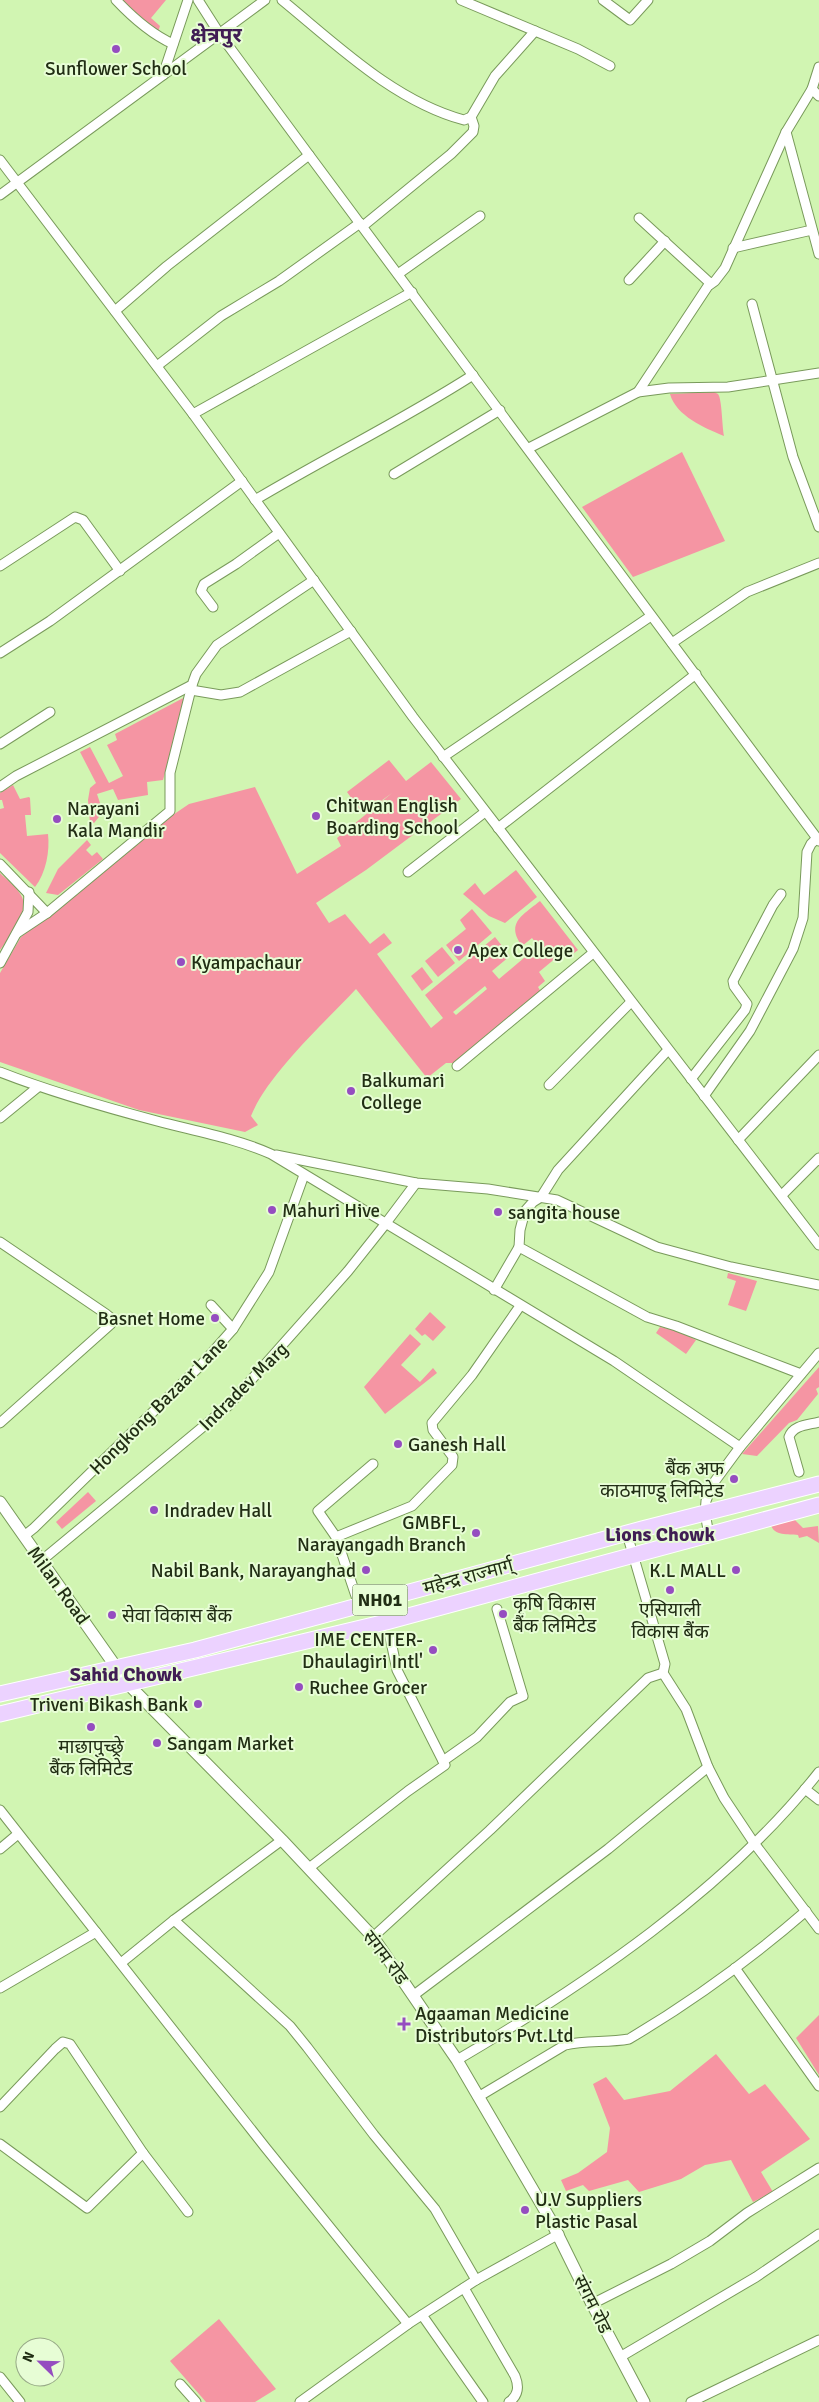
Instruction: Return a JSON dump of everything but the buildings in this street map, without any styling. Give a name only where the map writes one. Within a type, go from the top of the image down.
[{"type":"highway","name":"महेन्द्र राज्मार्ग्","points":[[0,1694],[195,1650],[819,1484]]},
{"type":"highway","name":"महेन्द्र राज्मार्ग्","points":[[0,1714],[386,1622],[819,1505]]},
{"type":"street","points":[[116,0],[159,38],[173,44]]},
{"type":"street","points":[[162,76],[188,0]]},
{"type":"street","points":[[198,0],[219,33],[818,839],[811,844],[808,852],[803,918],[792,949],[750,1031],[704,1096]]},
{"type":"street","points":[[0,195],[265,0]]},
{"type":"street","points":[[282,0],[384,82],[448,116],[464,120],[471,117],[495,76],[535,31]]},
{"type":"street","points":[[461,0],[535,31],[610,66]]},
{"type":"street","points":[[603,0],[630,20],[648,0]]},
{"type":"street","points":[[638,392],[710,283],[715,281],[725,268],[786,132],[812,89],[819,67]]},
{"type":"street","points":[[812,89],[819,96]]},
{"type":"street","points":[[156,366],[221,316],[279,281],[362,225],[451,154],[472,132],[474,126],[471,117]]},
{"type":"street","points":[[786,132],[819,254]]},
{"type":"street","points":[[115,311],[167,266],[310,155]]},
{"type":"street","points":[[0,160],[242,480],[443,757],[819,1245]]},
{"type":"street","points":[[398,274],[480,216]]},
{"type":"street","points":[[639,218],[710,283]]},
{"type":"street","points":[[733,248],[812,230]]},
{"type":"street","points":[[629,280],[665,242]]},
{"type":"street","points":[[193,414],[412,292]]},
{"type":"street","points":[[752,304],[793,457],[819,527]]},
{"type":"street","points":[[529,448],[638,392],[669,388],[728,387],[819,373]]},
{"type":"street","points":[[255,500],[308,468],[433,401],[473,374]]},
{"type":"street","points":[[394,474],[500,410]]},
{"type":"street","points":[[0,653],[50,621],[120,571],[242,480]]},
{"type":"street","points":[[0,566],[75,518],[80,518],[120,571]]},
{"type":"street","points":[[213,607],[201,591],[204,584],[279,533]]},
{"type":"street","points":[[672,643],[746,592],[819,563]]},
{"type":"street","points":[[17,933],[46,913],[170,811],[170,773],[196,674],[217,645],[314,580]]},
{"type":"street","points":[[443,757],[651,616]]},
{"type":"street","points":[[0,787],[16,776],[191,688],[221,695],[240,692],[351,631]]},
{"type":"street","points":[[498,828],[696,674]]},
{"type":"street","points":[[0,744],[50,712]]},
{"type":"street","points":[[408,872],[485,812]]},
{"type":"street","points":[[0,864],[29,892],[46,913]]},
{"type":"street","points":[[0,963],[28,912],[29,892]]},
{"type":"street","points":[[690,1078],[745,1010],[747,1004],[734,986],[733,981],[773,905],[781,894]]},
{"type":"street","points":[[457,1066],[593,953]]},
{"type":"street","points":[[549,1085],[631,1002]]},
{"type":"street","points":[[494,1290],[519,1247],[520,1230],[525,1211],[532,1202],[541,1197],[558,1170],[668,1050]]},
{"type":"street","points":[[738,1140],[819,1055]]},
{"type":"street","points":[[0,1072],[38,1087],[123,1112],[246,1143],[271,1154],[614,1361],[740,1447]]},
{"type":"street","points":[[0,1118],[38,1087]]},
{"type":"street","points":[[271,1154],[416,1182],[488,1189],[557,1200],[636,1239],[665,1249],[731,1267],[819,1285]]},
{"type":"street","points":[[782,1196],[819,1158]]},
{"type":"street","name":"Hongkong Bazaar Lane","points":[[24,1536],[202,1364],[233,1329],[269,1272],[304,1175]]},
{"type":"street","name":"Indradev Marg","points":[[41,1561],[228,1406],[293,1334],[386,1224],[416,1182]]},
{"type":"street","points":[[0,1242],[106,1314],[110,1318],[111,1324],[0,1423]]},
{"type":"street","points":[[519,1247],[647,1317],[676,1326],[801,1374]]},
{"type":"street","points":[[211,1305],[233,1329]]},
{"type":"street","points":[[336,1537],[412,1506],[452,1465],[453,1457],[433,1430],[432,1423],[472,1375],[520,1306]]},
{"type":"street","points":[[709,1535],[705,1513],[706,1501],[712,1485],[740,1447],[819,1353]]},
{"type":"street","points":[[799,1472],[789,1437],[795,1428],[819,1422]]},
{"type":"street","points":[[359,1605],[336,1537],[318,1514],[319,1509],[373,1464]]},
{"type":"street","name":"Milan Road","points":[[0,1502],[117,1668]]},
{"type":"street","points":[[627,1534],[665,1664],[663,1673],[686,1709],[708,1767],[724,1798],[754,1843],[818,1925]]},
{"type":"street","points":[[443,1761],[478,1737],[510,1702],[523,1696],[497,1609]]},
{"type":"street","points":[[309,1868],[408,1791],[445,1765],[397,1670],[390,1637]]},
{"type":"street","name":"संगम रोड","points":[[117,1668],[128,1684],[282,1840],[373,1937],[457,2060],[559,2234],[592,2304],[644,2402]]},
{"type":"street","points":[[373,1937],[490,1830],[648,1678],[663,1673]]},
{"type":"street","points":[[414,1995],[608,1849],[708,1767]]},
{"type":"street","points":[[457,2060],[535,2015],[685,1906],[754,1843],[819,1772]]},
{"type":"street","points":[[805,1789],[819,1800]]},
{"type":"street","points":[[0,1810],[408,2324]]},
{"type":"street","points":[[0,1849],[18,1834]]},
{"type":"street","points":[[121,1963],[174,1920],[282,1840]]},
{"type":"street","points":[[478,2097],[565,2045],[578,2042],[615,2042],[629,2039],[735,1968],[773,1940],[806,1911]]},
{"type":"street","points":[[174,1920],[290,2026],[307,2046],[374,2135],[435,2209],[476,2280]]},
{"type":"street","points":[[0,1988],[96,1932]]},
{"type":"street","points":[[735,1968],[819,2086]]},
{"type":"street","points":[[0,2107],[55,2048],[63,2042],[70,2044],[143,2154],[188,2212]]},
{"type":"street","points":[[0,2144],[87,2208],[143,2154]]},
{"type":"street","points":[[592,2304],[672,2264],[710,2241],[747,2213],[819,2168]]},
{"type":"street","points":[[300,2402],[408,2324],[476,2280],[559,2234]]},
{"type":"street","points":[[620,2357],[756,2277],[819,2234]]},
{"type":"street","points":[[464,2288],[515,2376],[518,2385],[517,2392],[509,2402]]},
{"type":"street","points":[[422,2315],[483,2402]]},
{"type":"street","points":[[692,2402],[819,2340]]},
{"type":"street","points":[[0,2377],[20,2402]]},
{"type":"street","points":[[180,2384],[196,2402]]},
{"type":"shaded area","points":[[119,0],[166,0],[151,18],[160,26],[158,32]]},
{"type":"shaded area","points":[[714,392],[718,394],[720,401],[724,436],[700,425],[685,415],[673,402],[670,394]]},
{"type":"shaded area","points":[[682,452],[725,541],[633,577],[582,507]]},
{"type":"shaded area","points":[[187,696],[163,780],[147,782],[148,795],[118,800],[113,789],[97,794],[103,812],[94,823],[90,823],[88,800],[90,788],[96,783],[80,752],[90,747],[109,783],[123,776],[107,745],[117,740],[115,734]]},
{"type":"shaded area","name":"Kyampachaur","points":[[389,760],[406,781],[431,762],[461,799],[366,870],[316,903],[329,923],[345,914],[370,944],[384,933],[392,943],[377,954],[431,1028],[443,1018],[425,995],[495,937],[510,956],[492,971],[499,979],[538,946],[532,938],[522,946],[515,931],[518,920],[522,915],[540,901],[578,950],[568,958],[563,952],[539,972],[545,981],[538,987],[541,992],[457,1063],[446,1063],[427,1078],[356,989],[283,1066],[259,1100],[251,1116],[258,1125],[245,1132],[139,1110],[0,1062],[0,973],[21,937],[164,821],[189,804],[255,787],[297,874],[341,846],[337,838],[392,793],[363,814],[347,792]],"holes":[[[485,986],[487,989],[456,1015],[453,1012]]]},
{"type":"shaded area","points":[[13,785],[20,799],[30,798],[31,815],[25,815],[27,836],[48,834],[46,862],[42,875],[35,887],[0,853],[0,809],[4,808],[2,800],[0,800],[0,793]]},
{"type":"shaded area","points":[[87,840],[91,845],[86,850],[92,856],[97,852],[103,859],[58,895],[46,893],[58,869]]},
{"type":"shaded area","points":[[516,870],[537,897],[505,923],[489,916],[463,894],[475,883],[484,895]]},
{"type":"shaded area","points":[[0,873],[22,897],[23,910],[17,925],[0,950]]},
{"type":"shaded area","points":[[472,909],[492,933],[459,961],[446,945],[466,929],[460,920]]},
{"type":"shaded area","points":[[442,947],[455,963],[438,977],[425,961]]},
{"type":"shaded area","points":[[422,967],[433,982],[422,991],[411,976]]},
{"type":"shaded area","points":[[728,1273],[757,1281],[746,1311],[728,1305],[736,1281],[727,1278]]},
{"type":"shaded area","points":[[430,1312],[446,1327],[433,1341],[425,1334],[422,1336],[415,1329]]},
{"type":"shaded area","points":[[660,1327],[678,1331],[696,1340],[686,1354],[656,1333]]},
{"type":"shaded area","points":[[410,1334],[421,1344],[401,1365],[420,1382],[433,1368],[437,1373],[385,1414],[364,1387]]},
{"type":"shaded area","points":[[819,1367],[819,1387],[816,1389],[818,1394],[797,1420],[789,1423],[757,1456],[742,1454]]},
{"type":"shaded area","points":[[88,1492],[96,1501],[62,1529],[56,1522]]},
{"type":"shaded area","points":[[794,1519],[803,1528],[818,1526],[819,1543],[807,1536],[799,1538],[798,1535],[778,1533],[771,1525]]},
{"type":"shaded area","points":[[819,2015],[819,2075],[796,2038]]},
{"type":"shaded area","points":[[716,2054],[749,2094],[765,2084],[810,2139],[761,2172],[773,2192],[753,2202],[731,2160],[705,2165],[681,2179],[639,2192],[628,2180],[589,2191],[583,2185],[566,2191],[561,2180],[578,2173],[607,2152],[610,2128],[593,2084],[606,2077],[624,2100],[670,2091]]},
{"type":"shaded area","points":[[219,2319],[276,2389],[255,2402],[206,2402],[170,2361]]},
{"type":"place","name":"Sunflower School","points":[[116,49]]},
{"type":"place","name":"Chitwan English Boarding School","points":[[316,816]]},
{"type":"place","name":"Narayani Kala Mandir","points":[[57,819]]},
{"type":"place","name":"Apex College","points":[[458,950]]},
{"type":"place","name":"Kyampachaur","points":[[181,962]]},
{"type":"place","name":"Balkumari College","points":[[351,1091]]},
{"type":"place","name":"Mahuri Hive","points":[[272,1210]]},
{"type":"place","name":"sangita house","points":[[498,1212]]},
{"type":"place","name":"Basnet Home","points":[[215,1318]]},
{"type":"place","name":"Ganesh Hall","points":[[398,1444]]},
{"type":"place","name":"बैंक अफ काठमाण्डू लिमिटेड","points":[[734,1479]]},
{"type":"place","name":"Indradev Hall","points":[[154,1510]]},
{"type":"place","name":"GMBFL, Narayangadh Branch","points":[[476,1533]]},
{"type":"place","name":"Nabil Bank, Narayanghad","points":[[366,1570]]},
{"type":"place","name":"K.L MALL","points":[[736,1570]]},
{"type":"place","name":"एसियाली विकास बैंक","points":[[670,1590]]},
{"type":"place","name":"कृषि विकास बैंक लिमिटेड","points":[[503,1614]]},
{"type":"place","name":"सेवा विकास बैंक","points":[[112,1615]]},
{"type":"place","name":"IME CENTER- Dhaulagiri Intl'","points":[[433,1650]]},
{"type":"place","name":"Ruchee Grocer","points":[[299,1687]]},
{"type":"place","name":"Triveni Bikash Bank","points":[[198,1704]]},
{"type":"place","name":"माछापुच्छ्रे बैंक लिमिटेड","points":[[91,1727]]},
{"type":"place","name":"Sangam Market","points":[[157,1743]]},
{"type":"place","name":"Agaaman Medicine Distributors Pvt.Ltd","points":[[404,2024]]},
{"type":"place","name":"U.V Suppliers Plastic Pasal","points":[[525,2210]]},
{"type":"district","name":"क्षेत्रपुर","points":[[216,35]]},
{"type":"district","name":"Lions Chowk","points":[[660,1534]]},
{"type":"district","name":"Sahid Chowk","points":[[126,1674]]}]
